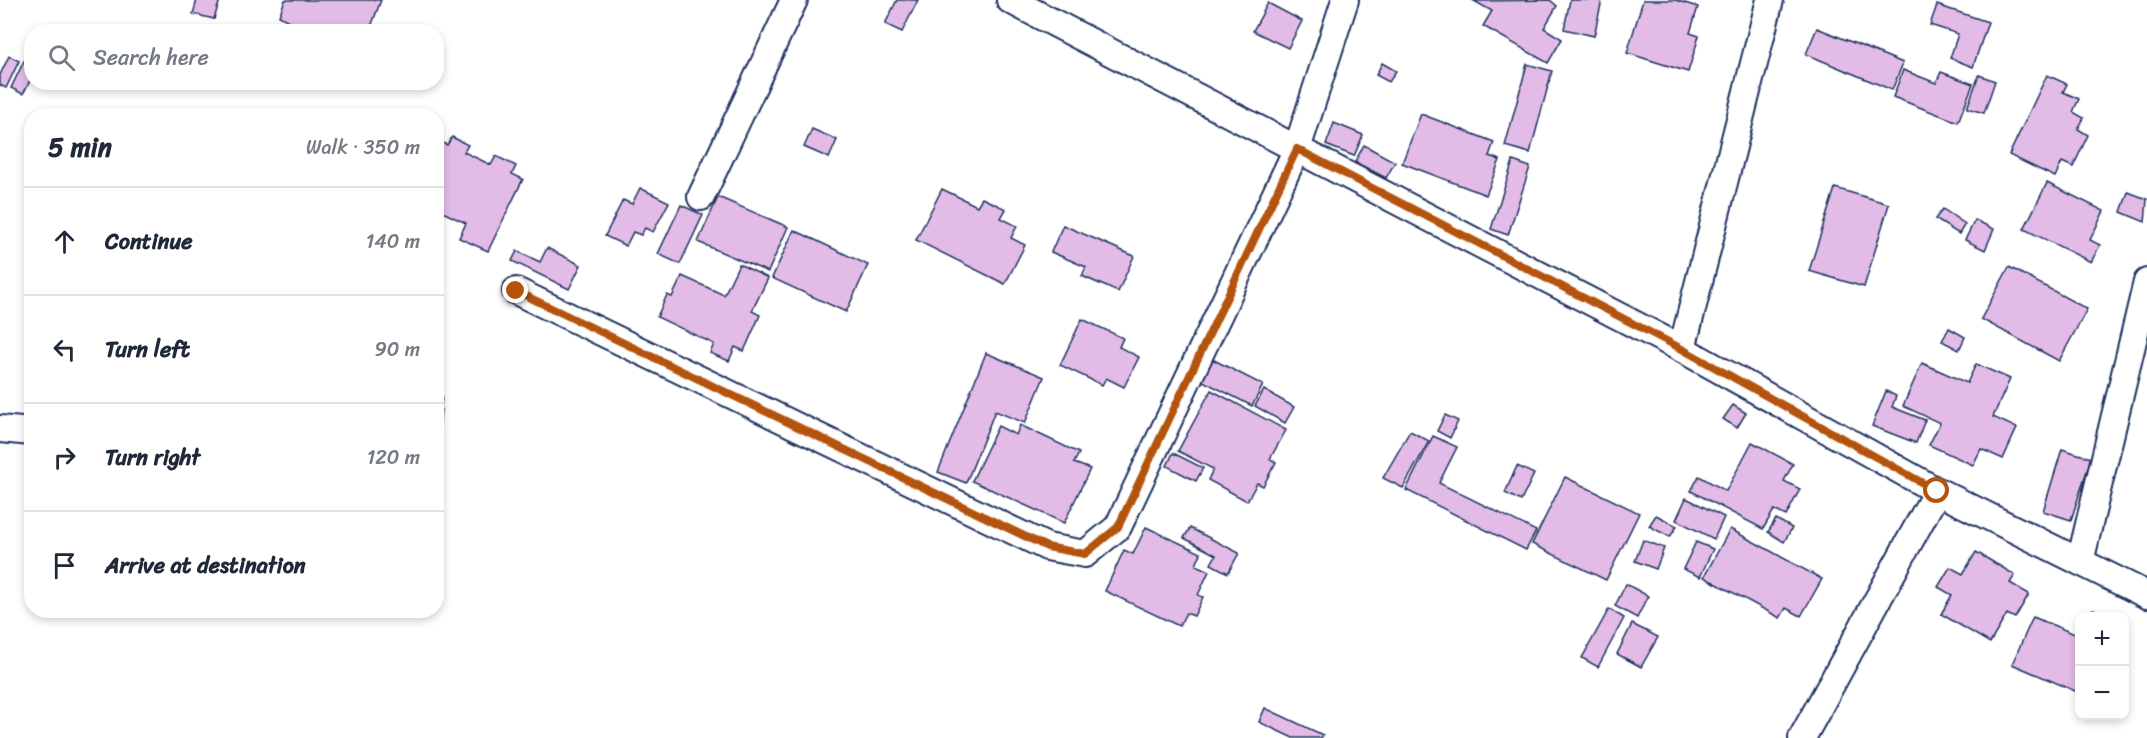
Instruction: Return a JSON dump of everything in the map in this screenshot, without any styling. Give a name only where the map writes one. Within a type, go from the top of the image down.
[{"type":"street","points":[[701,197],[794,0]]},
{"type":"street","points":[[1010,0],[1682,349],[1937,491],[2147,595]]},
{"type":"street","points":[[516,291],[1037,542],[1085,554],[1118,527],[1297,149],[1345,0]]},
{"type":"street","points":[[1682,349],[1770,0]]},
{"type":"street","points":[[2080,562],[2147,282]]},
{"type":"street","points":[[0,429],[24,431]]},
{"type":"street","points":[[1802,738],[1937,491]]},
{"type":"building","points":[[197,0],[220,0],[214,19],[193,14]]},
{"type":"building","points":[[285,0],[381,0],[372,24],[294,24],[279,16]]},
{"type":"building","points":[[897,0],[918,0],[902,32],[885,24]]},
{"type":"building","points":[[1550,0],[1557,6],[1544,28],[1562,39],[1548,63],[1483,26],[1492,11],[1474,1]]},
{"type":"building","points":[[1570,0],[1602,0],[1594,36],[1564,29]]},
{"type":"building","points":[[1643,0],[1675,0],[1698,7],[1690,33],[1699,36],[1688,72],[1627,53]]},
{"type":"building","points":[[1268,3],[1302,21],[1288,48],[1253,31]]},
{"type":"building","points":[[1937,5],[1988,22],[1973,67],[1950,58],[1958,34],[1930,25]]},
{"type":"building","points":[[1817,28],[1903,63],[1892,90],[1806,54]]},
{"type":"building","points":[[9,56],[19,61],[6,88],[0,85],[0,75]]},
{"type":"building","points":[[24,61],[25,90],[23,94],[11,88]]},
{"type":"building","points":[[1382,63],[1396,71],[1389,82],[1376,75]]},
{"type":"building","points":[[1527,64],[1552,71],[1530,153],[1505,146]]},
{"type":"building","points":[[1903,70],[1936,83],[1941,72],[1973,84],[1958,122],[1893,97]]},
{"type":"building","points":[[1979,75],[1995,81],[1984,113],[1967,108]]},
{"type":"building","points":[[2047,75],[2067,84],[2063,92],[2079,99],[2073,112],[2084,118],[2078,129],[2088,135],[2073,167],[2062,162],[2055,177],[2009,155]]},
{"type":"building","points":[[1421,114],[1494,142],[1489,156],[1500,160],[1486,195],[1402,163]]},
{"type":"building","points":[[1334,123],[1363,135],[1354,156],[1326,145]]},
{"type":"building","points":[[812,129],[837,140],[829,158],[804,147]]},
{"type":"building","points":[[452,137],[468,145],[464,152],[491,165],[496,156],[516,166],[512,174],[523,179],[488,251],[459,238],[466,223],[444,213],[444,144],[447,145]]},
{"type":"building","points":[[1364,145],[1395,162],[1386,178],[1355,162]]},
{"type":"building","points":[[1513,161],[1530,167],[1508,235],[1491,229]]},
{"type":"building","points":[[2047,183],[2104,211],[2090,240],[2100,245],[2091,262],[2024,229]]},
{"type":"building","points":[[640,188],[669,202],[653,232],[645,228],[641,235],[633,232],[626,246],[605,236],[623,200],[632,204]]},
{"type":"building","points":[[1835,188],[1889,204],[1864,287],[1809,271]]},
{"type":"building","points":[[942,189],[977,206],[982,198],[1006,209],[1001,218],[1017,226],[1011,238],[1025,245],[1005,284],[916,240]]},
{"type":"building","points":[[2128,192],[2147,199],[2145,222],[2121,212]]},
{"type":"building","points":[[718,197],[788,227],[768,272],[698,242]]},
{"type":"building","points":[[681,205],[703,215],[680,264],[658,254]]},
{"type":"building","points":[[1943,209],[1965,224],[1959,234],[1935,219]]},
{"type":"building","points":[[1975,220],[1994,229],[1985,250],[1965,240]]},
{"type":"building","points":[[1063,225],[1134,256],[1118,292],[1082,276],[1086,267],[1051,252]]},
{"type":"building","points":[[794,230],[868,265],[846,312],[772,278]]},
{"type":"building","points":[[547,248],[581,265],[569,289],[512,261],[517,251],[540,262]]},
{"type":"building","points":[[739,264],[768,278],[752,311],[760,315],[744,351],[735,347],[729,361],[710,353],[714,344],[657,317],[667,295],[672,297],[682,276],[724,295]]},
{"type":"building","points":[[2009,267],[2087,309],[2059,361],[1981,319]]},
{"type":"building","points":[[1082,319],[1123,338],[1119,347],[1139,357],[1124,387],[1106,378],[1102,385],[1060,365]]},
{"type":"building","points":[[1949,328],[1965,337],[1959,350],[1942,341]]},
{"type":"building","points":[[986,353],[1044,377],[1025,423],[995,411],[966,483],[938,472]]},
{"type":"building","points":[[1212,359],[1263,385],[1252,406],[1201,380]]},
{"type":"building","points":[[1922,363],[1967,383],[1976,364],[2010,379],[1993,417],[2017,428],[2003,459],[1981,449],[1973,465],[1929,445],[1940,423],[1903,406]]},
{"type":"building","points":[[1211,390],[1286,430],[1270,459],[1276,462],[1263,486],[1257,483],[1247,501],[1208,480],[1213,469],[1178,451]]},
{"type":"building","points":[[1264,390],[1294,407],[1285,423],[1255,406]]},
{"type":"building","points":[[1886,391],[1896,396],[1892,407],[1925,420],[1916,443],[1872,426]]},
{"type":"building","points":[[1733,405],[1746,413],[1737,428],[1723,419]]},
{"type":"building","points":[[1445,415],[1458,421],[1450,438],[1437,431]]},
{"type":"building","points":[[1020,425],[1079,453],[1074,463],[1090,469],[1064,523],[972,481],[998,426],[1016,435]]},
{"type":"building","points":[[1410,431],[1429,441],[1403,488],[1383,478]]},
{"type":"building","points":[[1433,436],[1457,447],[1439,483],[1536,531],[1526,550],[1406,490]]},
{"type":"building","points":[[1752,442],[1793,464],[1784,481],[1800,489],[1786,516],[1774,510],[1763,529],[1691,491],[1699,476],[1726,491]]},
{"type":"building","points":[[2062,449],[2091,458],[2071,520],[2043,511]]},
{"type":"building","points":[[1173,453],[1203,468],[1196,481],[1167,466]]},
{"type":"building","points":[[1517,466],[1534,474],[1521,501],[1505,493]]},
{"type":"building","points":[[1565,477],[1639,513],[1606,580],[1532,544]]},
{"type":"building","points":[[1686,498],[1724,517],[1714,539],[1676,520]]},
{"type":"building","points":[[1656,515],[1677,526],[1670,537],[1649,526]]},
{"type":"building","points":[[1776,519],[1792,528],[1784,542],[1768,532]]},
{"type":"building","points":[[1146,527],[1201,553],[1196,565],[1209,571],[1198,595],[1203,597],[1194,616],[1186,613],[1179,626],[1105,591],[1124,550],[1133,554]]},
{"type":"building","points":[[1190,528],[1239,553],[1228,573],[1211,564],[1216,555],[1184,538]]},
{"type":"building","points":[[1730,529],[1822,579],[1801,616],[1786,608],[1780,618],[1704,577]]},
{"type":"building","points":[[1643,540],[1664,548],[1656,569],[1635,561]]},
{"type":"building","points":[[1696,542],[1713,549],[1700,577],[1683,569]]},
{"type":"building","points":[[1976,552],[2015,575],[2010,583],[2029,594],[2015,618],[2007,614],[1990,643],[1941,614],[1952,595],[1938,587],[1950,567],[1963,574]]},
{"type":"building","points":[[1626,584],[1648,596],[1637,618],[1615,606]]},
{"type":"building","points":[[1609,609],[1624,618],[1598,667],[1582,658]]},
{"type":"building","points":[[2033,617],[2075,634],[2075,691],[2012,664]]},
{"type":"building","points":[[1632,624],[1658,637],[1641,667],[1617,654]]},
{"type":"building","points":[[1265,708],[1323,735],[1321,738],[1293,738],[1259,722]]},
{"type":"route","points":[[516,291],[1047,547],[1085,554],[1118,527],[1297,149],[1682,349],[1937,491]]}]
